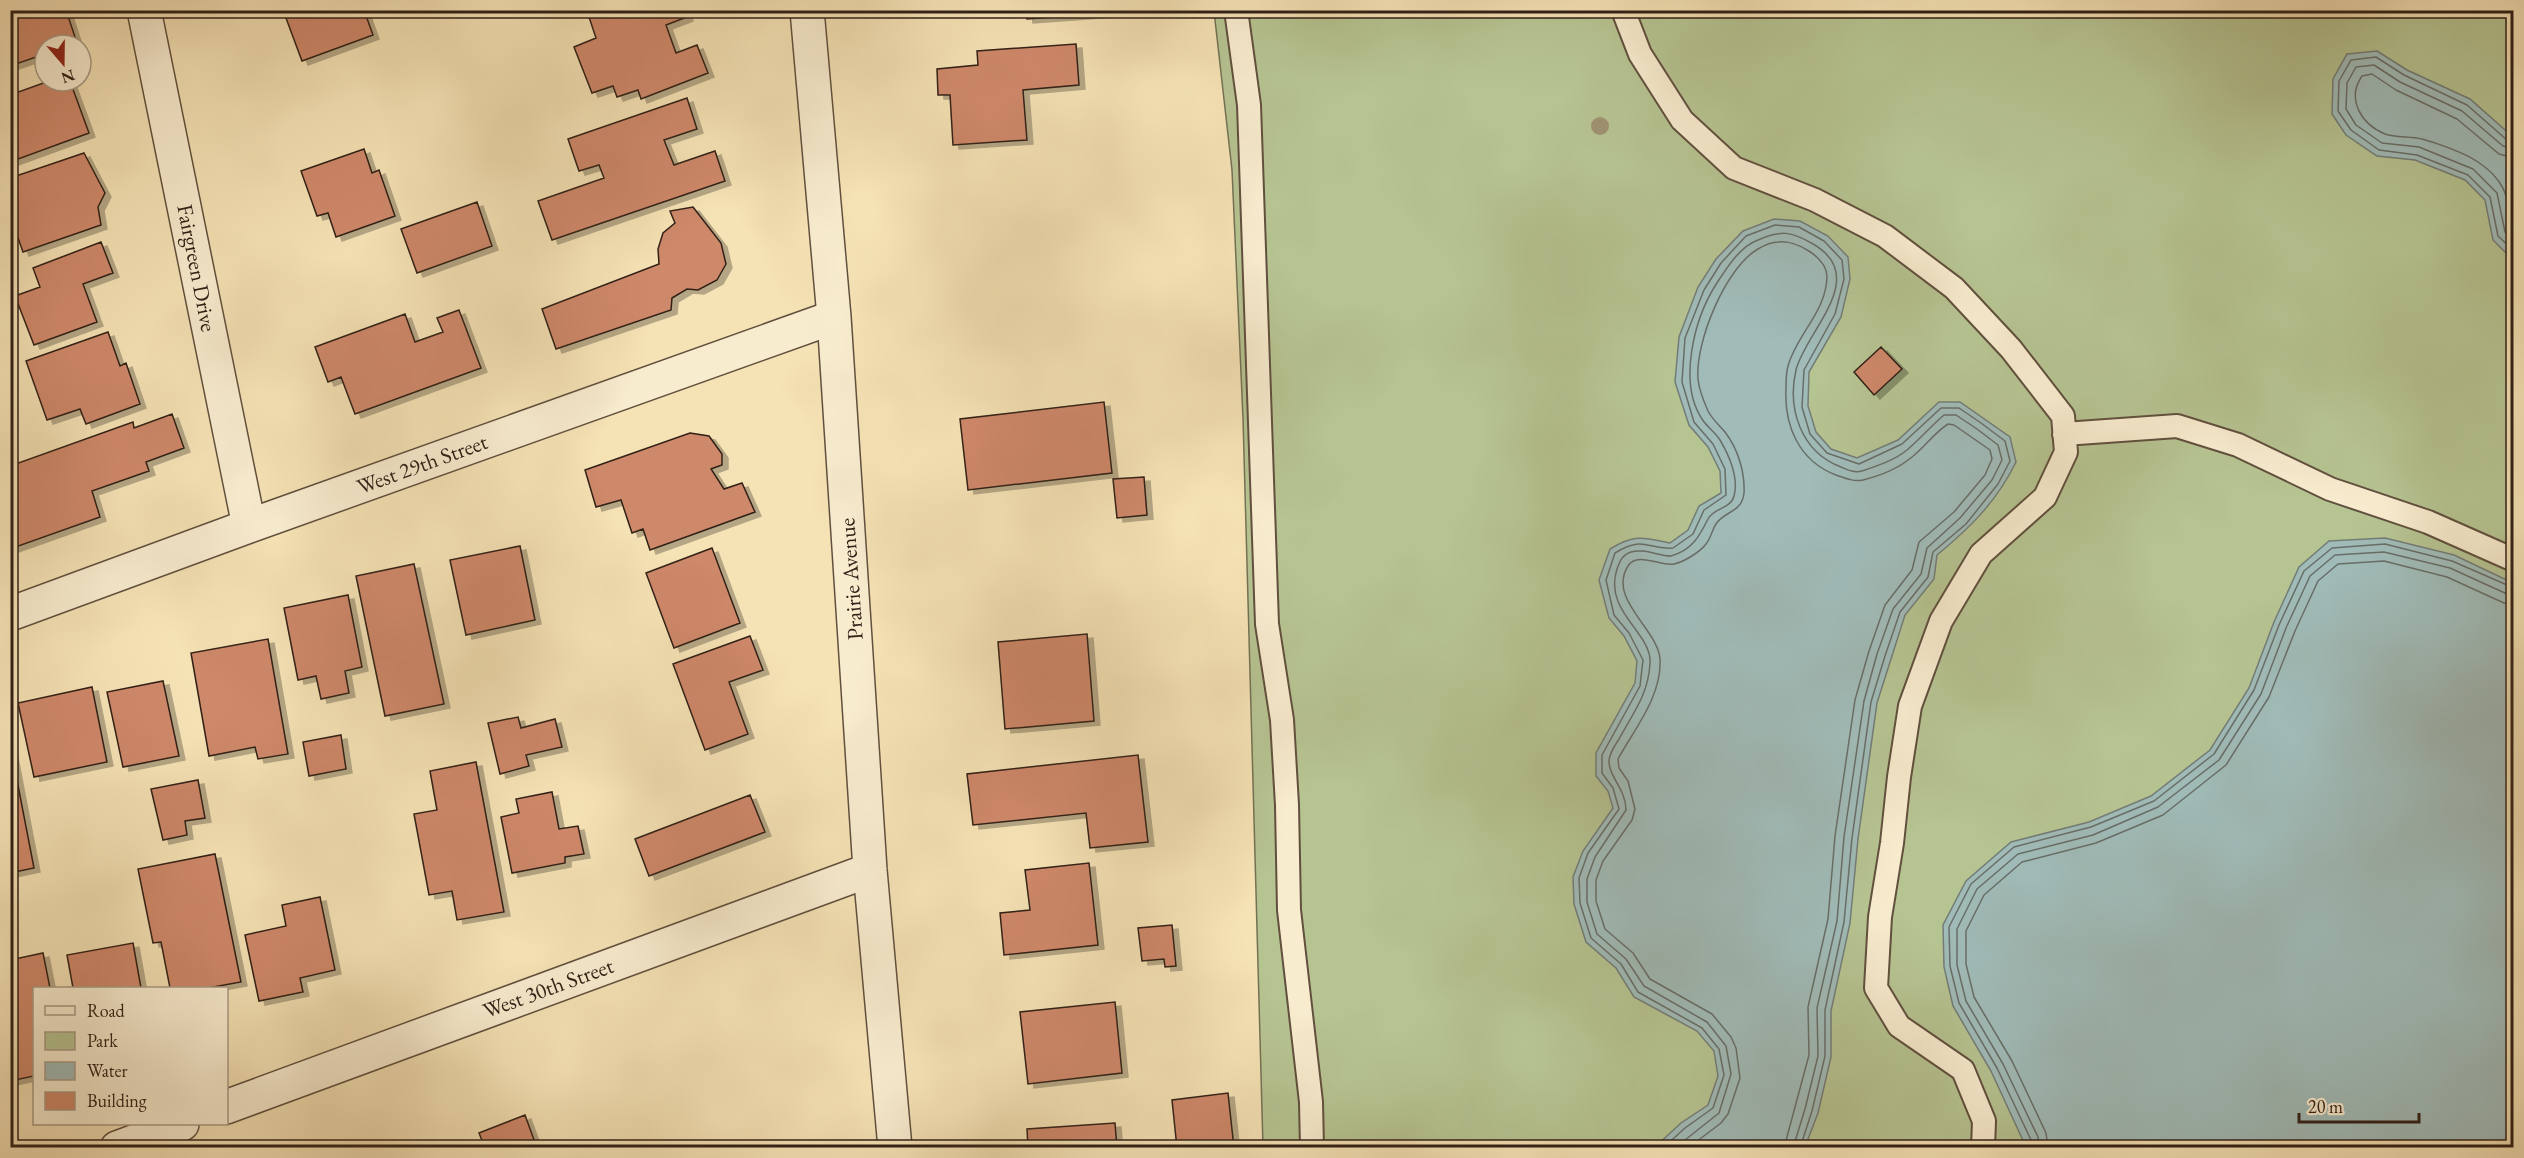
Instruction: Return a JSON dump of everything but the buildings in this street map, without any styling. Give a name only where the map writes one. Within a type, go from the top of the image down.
[{"type":"street","name":"Fairgreen Drive","points":[[144,10],[249,526]]},
{"type":"street","name":"Prairie Avenue","points":[[807,10],[834,317],[870,870],[895,1148]]},
{"type":"street","name":"West 29th Street","points":[[10,615],[249,526],[834,317]]},
{"type":"street","name":"West 30th Street","points":[[228,1106],[870,870]]},
{"type":"street","points":[[117,1148],[179,1125]]},
{"type":"lane","points":[[1236,10],[1249,105],[1267,624],[1282,720],[1287,805],[1289,910],[1311,1102],[1312,1148]]},
{"type":"lane","points":[[1623,10],[1640,54],[1682,120],[1734,168],[1815,200],[1885,236],[1954,288],[2011,349],[2062,416],[2066,452],[2045,497],[1981,554],[1941,621],[1910,706],[1880,917],[1876,988],[1899,1026],[1963,1070],[1984,1121],[1983,1148]]},
{"type":"lane","points":[[2064,434],[2177,426],[2238,445],[2330,489],[2428,522],[2514,560]]},
{"type":"green space","points":[[1214,11],[2513,11],[2513,1147],[1263,1147],[1243,418],[1232,170]]},
{"type":"water","points":[[2377,51],[2407,70],[2470,99],[2513,137],[2513,260],[2493,240],[2485,200],[2465,180],[2415,160],[2377,156],[2346,135],[2332,114],[2333,79],[2347,54]]},
{"type":"water","points":[[1774,219],[1800,221],[1828,236],[1848,257],[1850,279],[1841,317],[1809,372],[1808,406],[1816,432],[1831,449],[1857,458],[1898,440],[1939,402],[1960,402],[2010,437],[2016,462],[2009,476],[1982,513],[1937,555],[1934,579],[1905,615],[1877,703],[1858,839],[1850,923],[1831,1011],[1831,1057],[1818,1113],[1805,1147],[1655,1147],[1681,1123],[1708,1105],[1718,1076],[1714,1051],[1697,1031],[1634,997],[1616,968],[1586,942],[1574,904],[1573,877],[1583,851],[1613,808],[1608,791],[1596,776],[1596,753],[1635,683],[1637,661],[1624,636],[1609,618],[1599,580],[1610,549],[1626,541],[1639,538],[1670,543],[1688,530],[1699,506],[1721,493],[1720,471],[1708,447],[1689,425],[1675,382],[1679,337],[1698,287],[1716,259],[1743,231]]},
{"type":"water","points":[[2385,538],[2454,555],[2513,583],[2513,1147],[2026,1147],[1991,1071],[1953,1006],[1944,967],[1943,925],[1966,881],[2011,842],[2089,822],[2151,796],[2210,750],[2249,688],[2274,622],[2299,567],[2329,541]]}]
